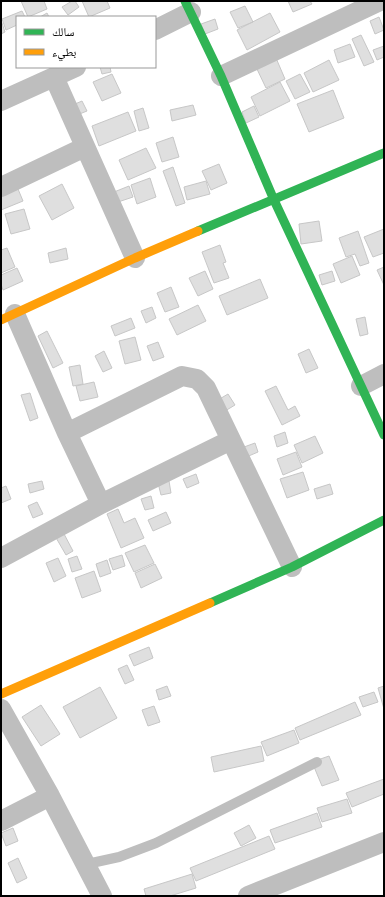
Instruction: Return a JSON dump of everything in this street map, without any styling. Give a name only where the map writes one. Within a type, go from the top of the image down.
[{"type":"street","points":[[221,76],[342,9],[380,1]]},
{"type":"street","points":[[156,29],[188,7],[221,76],[274,200],[384,435]]},
{"type":"street","points":[[1,101],[74,68]]},
{"type":"street","points":[[54,77],[135,258]]},
{"type":"street","points":[[1,186],[85,147]]},
{"type":"street","points":[[101,504],[8,317],[135,258],[384,153]]},
{"type":"street","points":[[361,386],[384,374]]},
{"type":"street","points":[[67,433],[182,376],[197,379],[206,388],[292,567]]},
{"type":"street","points":[[1,558],[101,504],[231,440]]},
{"type":"street","points":[[1,694],[292,567],[384,520]]},
{"type":"street","points":[[1,709],[87,864],[102,896]]},
{"type":"street","points":[[1,821],[50,796]]},
{"type":"street","points":[[256,895],[384,842]]},
{"type":"lane","points":[[87,864],[120,857],[156,843],[317,762]]},
{"type":"building","points":[[21,1],[44,1],[47,9],[28,16]]},
{"type":"building","points":[[72,1],[75,1],[79,7],[68,15],[62,7]]},
{"type":"building","points":[[82,1],[107,1],[110,8],[89,16]]},
{"type":"building","points":[[288,1],[310,1],[312,4],[293,12]]},
{"type":"building","points":[[245,6],[253,22],[238,28],[230,12]]},
{"type":"building","points":[[22,11],[24,16],[16,16],[16,25],[6,30],[2,19]]},
{"type":"building","points":[[47,13],[48,16],[42,16]]},
{"type":"building","points":[[270,13],[280,32],[247,50],[237,30]]},
{"type":"building","points":[[379,17],[384,30],[375,34],[370,21]]},
{"type":"building","points":[[215,19],[218,29],[205,34],[201,24]]},
{"type":"building","points":[[1,20],[5,32],[1,34]]},
{"type":"building","points":[[361,35],[374,62],[364,66],[352,39]]},
{"type":"building","points":[[350,44],[355,57],[338,63],[334,50]]},
{"type":"building","points":[[384,46],[384,57],[377,60],[373,50]]},
{"type":"building","points":[[276,58],[285,79],[266,88],[256,67]]},
{"type":"building","points":[[329,60],[339,80],[313,92],[304,73]]},
{"type":"building","points":[[100,68],[110,68],[111,72],[102,74]]},
{"type":"building","points":[[112,74],[121,93],[102,101],[93,82]]},
{"type":"building","points":[[300,74],[310,92],[295,99],[286,81]]},
{"type":"building","points":[[280,82],[290,101],[260,116],[251,97]]},
{"type":"building","points":[[333,90],[344,118],[309,132],[297,104]]},
{"type":"building","points":[[82,101],[87,111],[72,117],[68,107]]},
{"type":"building","points":[[193,105],[196,115],[172,121],[170,110]]},
{"type":"building","points":[[254,106],[259,117],[246,123],[242,112]]},
{"type":"building","points":[[143,108],[149,128],[139,131],[134,111]]},
{"type":"building","points":[[128,112],[136,131],[99,146],[92,126]]},
{"type":"building","points":[[173,137],[179,157],[162,162],[156,143]]},
{"type":"building","points":[[146,148],[156,168],[128,180],[119,160]]},
{"type":"building","points":[[219,164],[227,183],[211,190],[202,171]]},
{"type":"building","points":[[173,167],[185,203],[176,206],[163,171]]},
{"type":"building","points":[[150,178],[156,197],[137,204],[131,185]]},
{"type":"building","points":[[206,181],[210,194],[187,200],[184,187]]},
{"type":"building","points":[[62,184],[74,208],[52,220],[39,196]]},
{"type":"building","points":[[129,186],[133,197],[118,202],[114,192]]},
{"type":"building","points":[[18,189],[23,201],[1,210],[1,196]]},
{"type":"building","points":[[24,209],[30,229],[11,234],[5,214]]},
{"type":"building","points":[[319,221],[322,241],[301,244],[299,224]]},
{"type":"building","points":[[384,229],[384,253],[373,257],[364,237]]},
{"type":"building","points":[[358,231],[369,263],[360,266],[355,254],[346,257],[339,238]]},
{"type":"building","points":[[220,245],[226,262],[223,263],[229,278],[214,283],[202,252]]},
{"type":"building","points":[[7,248],[15,267],[1,273],[1,250]]},
{"type":"building","points":[[66,248],[68,259],[50,263],[48,253]]},
{"type":"building","points":[[352,256],[360,275],[341,283],[333,264]]},
{"type":"building","points":[[384,267],[384,285],[377,270]]},
{"type":"building","points":[[17,268],[23,281],[3,290],[1,275]]},
{"type":"building","points":[[205,271],[213,289],[198,296],[189,278]]},
{"type":"building","points":[[332,271],[335,281],[322,285],[319,275]]},
{"type":"building","points":[[260,279],[268,298],[227,315],[219,296]]},
{"type":"building","points":[[171,287],[179,307],[165,312],[157,293]]},
{"type":"building","points":[[198,305],[206,321],[177,335],[169,319]]},
{"type":"building","points":[[152,307],[156,318],[146,323],[141,311]]},
{"type":"building","points":[[365,317],[368,334],[360,336],[356,319]]},
{"type":"building","points":[[131,318],[135,328],[115,336],[111,326]]},
{"type":"building","points":[[47,331],[63,363],[53,368],[38,336]]},
{"type":"building","points":[[135,337],[141,360],[125,364],[119,341]]},
{"type":"building","points":[[158,342],[164,357],[153,361],[147,346]]},
{"type":"building","points":[[309,349],[318,368],[306,373],[298,354]]},
{"type":"building","points":[[104,351],[112,368],[103,372],[95,356]]},
{"type":"building","points":[[80,365],[83,384],[73,386],[69,367]]},
{"type":"building","points":[[94,382],[98,397],[80,401],[76,386]]},
{"type":"building","points":[[276,386],[288,410],[295,406],[300,416],[282,425],[265,391]]},
{"type":"building","points":[[30,393],[38,418],[30,421],[21,395]]},
{"type":"building","points":[[228,394],[235,405],[225,411],[218,400]]},
{"type":"building","points":[[285,432],[288,443],[277,447],[274,436]]},
{"type":"building","points":[[315,436],[323,453],[302,463],[294,445]]},
{"type":"building","points":[[255,443],[258,452],[237,461],[233,451]]},
{"type":"building","points":[[296,452],[302,467],[283,475],[277,459]]},
{"type":"building","points":[[303,472],[309,490],[287,498],[280,479]]},
{"type":"building","points":[[196,474],[199,483],[187,488],[183,479]]},
{"type":"building","points":[[42,481],[44,489],[30,493],[28,484]]},
{"type":"building","points":[[169,481],[171,493],[161,495],[158,483]]},
{"type":"building","points":[[330,484],[333,494],[317,499],[314,489]]},
{"type":"building","points":[[6,486],[11,499],[1,503],[1,488]]},
{"type":"building","points":[[151,496],[154,508],[145,510],[141,499]]},
{"type":"building","points":[[37,502],[43,514],[33,518],[28,506]]},
{"type":"building","points":[[118,509],[124,523],[135,518],[144,538],[121,548],[107,514]]},
{"type":"building","points":[[166,512],[171,523],[153,531],[148,520]]},
{"type":"building","points":[[63,532],[73,551],[66,555],[55,536]]},
{"type":"building","points":[[145,545],[154,563],[134,572],[125,553]]},
{"type":"building","points":[[122,555],[125,566],[113,570],[109,559]]},
{"type":"building","points":[[77,556],[82,569],[72,572],[68,559]]},
{"type":"building","points":[[58,558],[66,576],[54,582],[46,563]]},
{"type":"building","points":[[107,560],[111,573],[100,577],[96,564]]},
{"type":"building","points":[[155,564],[162,578],[141,588],[135,573]]},
{"type":"building","points":[[94,571],[101,591],[82,598],[75,578]]},
{"type":"building","points":[[149,647],[153,658],[134,666],[129,655]]},
{"type":"building","points":[[127,665],[134,680],[125,684],[118,669]]},
{"type":"building","points":[[167,686],[171,696],[159,700],[156,690]]},
{"type":"building","points":[[384,686],[384,709],[378,688]]},
{"type":"building","points":[[100,687],[117,718],[80,738],[63,707]]},
{"type":"building","points":[[374,692],[378,702],[363,707],[359,697]]},
{"type":"building","points":[[355,702],[361,715],[300,740],[295,728]]},
{"type":"building","points":[[41,705],[60,734],[41,746],[22,717]]},
{"type":"building","points":[[154,706],[160,722],[148,726],[142,710]]},
{"type":"building","points":[[294,730],[299,743],[267,756],[261,742]]},
{"type":"building","points":[[261,746],[264,761],[214,772],[211,757]]},
{"type":"building","points":[[329,756],[339,780],[322,786],[312,762]]},
{"type":"building","points":[[384,779],[384,794],[352,807],[346,793]]},
{"type":"building","points":[[347,799],[352,813],[322,822],[317,808]]},
{"type":"building","points":[[317,813],[322,827],[275,843],[270,830]]},
{"type":"building","points":[[249,825],[256,838],[241,846],[234,833]]},
{"type":"building","points":[[13,828],[18,841],[6,846],[1,833]]},
{"type":"building","points":[[269,836],[275,849],[196,881],[190,868]]},
{"type":"building","points":[[18,858],[27,878],[17,883],[8,863]]},
{"type":"building","points":[[192,874],[196,888],[170,896],[146,896],[144,889]]},
{"type":"traffic: fast","points":[[185,1],[221,76],[274,200],[384,435]]},
{"type":"traffic: fast","points":[[198,231],[384,153]]},
{"type":"traffic: fast","points":[[210,603],[292,567],[384,520]]},
{"type":"traffic: slow","points":[[1,320],[135,258],[198,231]]},
{"type":"traffic: slow","points":[[1,694],[210,603]]}]
